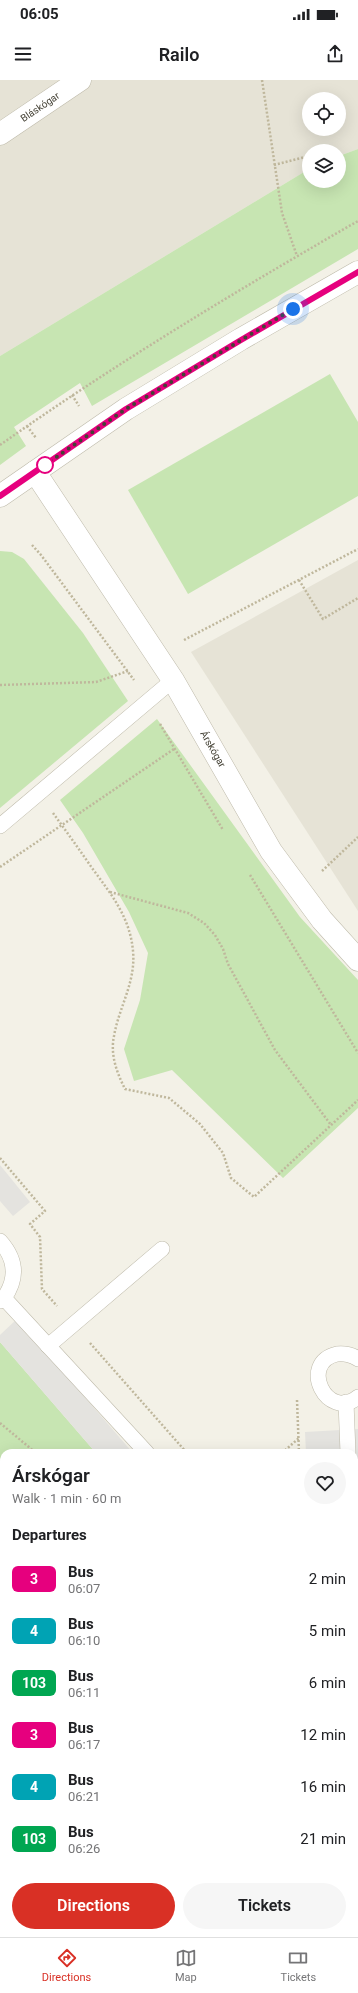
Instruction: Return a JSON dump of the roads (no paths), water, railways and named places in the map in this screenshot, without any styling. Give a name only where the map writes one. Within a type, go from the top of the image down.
[{"type":"street","name":"Bláskógar","points":[[0,134],[80,80]]},
{"type":"street","points":[[0,496],[126,409],[358,272]]},
{"type":"street","name":"Árskógar","points":[[35,472],[174,680],[271,851],[322,920],[358,960]]},
{"type":"lane","points":[[0,826],[174,680]]},
{"type":"lane","points":[[0,1241],[11,1256],[14,1267],[14,1278],[10,1289],[2,1299],[48,1346],[143,1449]]},
{"type":"lane","points":[[48,1346],[162,1249]]},
{"type":"lane","points":[[348,1449],[352,1400],[331,1400],[325,1395],[318,1381],[322,1366],[333,1355],[348,1354],[358,1360]]}]
